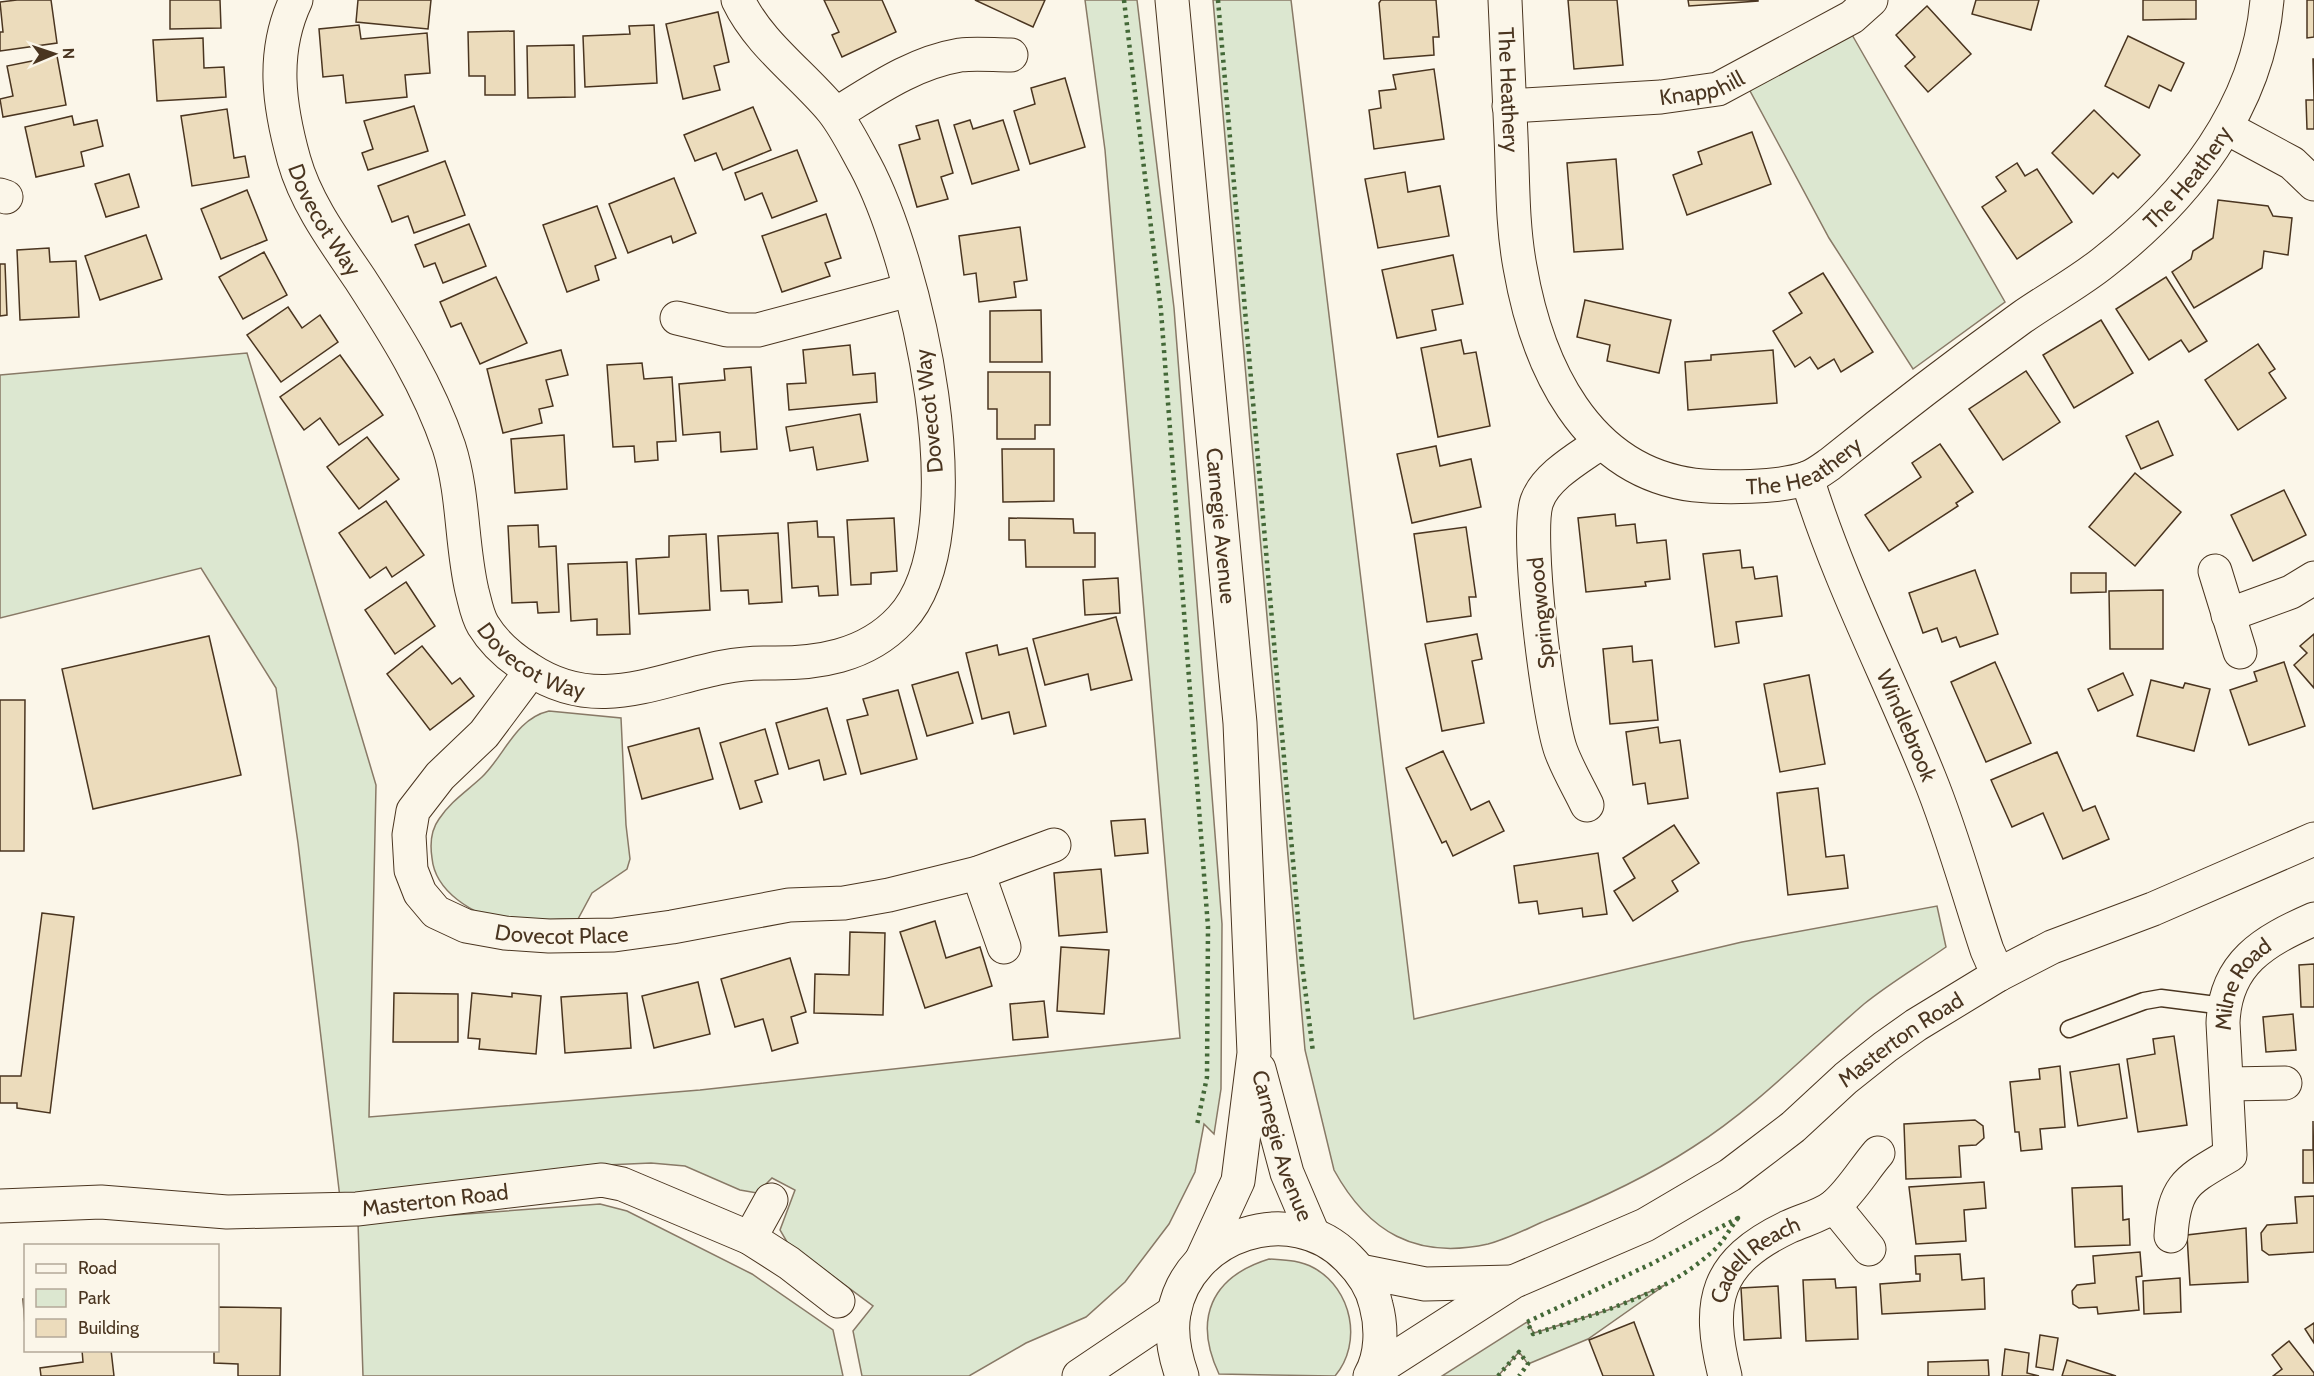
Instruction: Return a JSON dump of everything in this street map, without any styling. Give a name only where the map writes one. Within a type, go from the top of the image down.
[{"type":"street","name":"Dovecot Way","points":[[296,0],[283,39],[278,73],[279,101],[295,165],[322,222],[408,353],[424,383],[450,452],[459,497],[468,573],[480,621],[499,646],[531,670],[576,688],[609,693],[626,692],[732,665],[809,663],[860,649],[887,632],[903,618],[926,579],[933,555],[937,521],[936,425],[920,330],[890,222],[867,168],[836,114],[758,34],[738,0]]},
{"type":"street","name":"Carnegie Avenue","points":[[1172,0],[1240,723],[1254,1053],[1238,1181],[1202,1259]]},
{"type":"street","name":"The Heathery","points":[[1505,0],[1515,225],[1528,303],[1561,392],[1600,443],[1621,459],[1652,475],[1685,483],[1741,486],[1808,478],[2022,318],[2103,263],[2173,198],[2202,165],[2227,128],[2249,79],[2259,49],[2267,0]]},
{"type":"street","name":"Knapphill","points":[[1509,106],[1661,97],[1718,89],[1852,17],[1871,0]]},
{"type":"street","points":[[836,114],[902,74],[933,61],[962,55],[1011,55]]},
{"type":"street","points":[[2227,128],[2292,163],[2314,184]]},
{"type":"street","points":[[677,318],[727,330],[758,330],[909,290]]},
{"type":"street","name":"Springwood","points":[[1587,805],[1561,751],[1546,670],[1532,527],[1537,501],[1546,486],[1600,443]]},
{"type":"street","name":"Windlebrook","points":[[1808,478],[1835,560],[1931,781],[1986,950],[1998,975]]},
{"type":"street","points":[[2215,571],[2240,652]]},
{"type":"street","points":[[2228,615],[2291,592],[2314,578]]},
{"type":"street","name":"Dovecot Place","points":[[531,670],[484,734],[440,776],[413,811],[409,835],[411,870],[420,893],[436,912],[466,926],[505,933],[614,935],[672,927],[789,905],[844,903],[978,873],[1054,845]]},
{"type":"street","name":"Masterton Road","points":[[1372,1374],[1513,1282],[1645,1225],[1730,1175],[1793,1127],[1846,1078],[1885,1047],[1916,1024],[1998,975],[2052,947],[2153,909],[2314,839]]},
{"type":"street","points":[[978,873],[1004,947]]},
{"type":"street","name":"Milne Road","points":[[2171,1236],[2173,1206],[2186,1183],[2230,1155],[2224,1006],[2238,972],[2260,946],[2314,919]]},
{"type":"street","name":"Carnegie Avenue","points":[[1254,1053],[1287,1173],[1313,1234]]},
{"type":"street","points":[[2228,1084],[2285,1083]]},
{"type":"street","name":"Cadell Reach","points":[[1725,1376],[1715,1326],[1716,1306],[1737,1259],[1767,1237],[1834,1206],[1878,1153]]},
{"type":"street","name":"Masterton Road","points":[[0,1206],[101,1202],[227,1212],[357,1209],[602,1180],[622,1184],[750,1238],[789,1263],[838,1301]]},
{"type":"street","points":[[750,1238],[771,1200]]},
{"type":"street","name":"Cadell Reach","points":[[1834,1206],[1869,1250]]},
{"type":"street","points":[[1182,1376],[1176,1358],[1173,1335],[1174,1312],[1184,1284],[1202,1259],[1226,1241],[1254,1230],[1284,1228],[1313,1234],[1340,1249],[1360,1271],[1374,1294],[1380,1320],[1380,1346],[1372,1374]]},
{"type":"street","name":"Masterton Road","points":[[1360,1271],[1425,1284],[1513,1282]]},
{"type":"street","points":[[1079,1376],[1174,1312]]},
{"type":"lane","points":[[2069,1029],[2144,1001],[2161,998],[2224,1006]]},
{"type":"green space","points":[[1085,0],[1137,0],[1174,308],[1222,924],[1221,1089],[1214,1134],[1204,1124],[1195,1172],[1169,1224],[1125,1282],[1086,1317],[1026,1343],[969,1376],[862,1376],[853,1331],[873,1306],[787,1242],[780,1230],[795,1190],[772,1178],[757,1193],[740,1190],[685,1166],[651,1163],[584,1166],[340,1198],[298,843],[276,688],[201,568],[0,618],[0,375],[247,353],[376,785],[369,1117],[700,1090],[1180,1038],[1105,150]]},
{"type":"green space","points":[[1213,0],[1291,0],[1414,1019],[1742,942],[1937,906],[1946,947],[1864,1004],[1738,1115],[1676,1158],[1622,1187],[1488,1244],[1462,1248],[1438,1248],[1417,1244],[1379,1225],[1362,1210],[1347,1192],[1334,1170],[1305,1050]]},
{"type":"green space","points":[[1851,33],[2005,302],[1913,369],[1829,238],[1749,89]]},
{"type":"green space","points":[[549,711],[621,718],[626,825],[630,859],[627,869],[592,893],[578,919],[522,920],[492,917],[468,907],[448,891],[440,881],[432,858],[433,833],[436,823],[454,801],[482,777],[519,730],[537,715]]},
{"type":"green space","points":[[600,1204],[627,1211],[752,1274],[833,1330],[843,1376],[363,1376],[358,1222]]},
{"type":"green space","points":[[1269,1259],[1309,1265],[1327,1277],[1345,1303],[1351,1333],[1349,1348],[1344,1363],[1335,1376],[1219,1374],[1211,1354],[1208,1335],[1208,1318],[1212,1303],[1233,1277]]},
{"type":"green space","points":[[1665,1285],[1588,1339],[1528,1364],[1519,1352],[1498,1376],[1442,1376],[1527,1322],[1534,1333],[1608,1310]]},
{"type":"building","points":[[51,0],[57,43],[0,51],[0,32],[3,32],[0,2]]},
{"type":"building","points":[[170,0],[220,0],[221,28],[170,29]]},
{"type":"building","points":[[358,0],[431,0],[428,29],[356,22]]},
{"type":"building","points":[[824,0],[882,0],[896,32],[842,57],[832,35],[839,32]]},
{"type":"building","points":[[975,0],[1045,0],[1033,27]]},
{"type":"building","points":[[1381,0],[1436,0],[1439,37],[1433,37],[1434,55],[1384,59],[1379,3]]},
{"type":"building","points":[[1568,0],[1617,0],[1623,65],[1574,69]]},
{"type":"building","points":[[1688,0],[1758,0],[1758,1],[1689,6]]},
{"type":"building","points":[[1976,0],[2039,0],[2031,30],[1972,14]]},
{"type":"building","points":[[2143,0],[2196,0],[2196,19],[2143,20]]},
{"type":"building","points":[[2307,0],[2314,0],[2314,37],[2307,38]]},
{"type":"building","points":[[1927,6],[1971,54],[1928,92],[1905,66],[1915,57],[1896,35]]},
{"type":"building","points":[[718,12],[729,62],[714,66],[720,90],[683,99],[666,24]]},
{"type":"building","points":[[359,25],[361,39],[427,33],[430,73],[405,75],[407,97],[346,103],[343,75],[323,77],[319,29]]},
{"type":"building","points":[[654,25],[657,83],[585,87],[583,36],[630,34],[629,26]]},
{"type":"building","points":[[514,31],[515,95],[485,95],[485,76],[469,76],[468,32]]},
{"type":"building","points":[[2128,36],[2184,63],[2171,91],[2159,85],[2149,108],[2105,86]]},
{"type":"building","points":[[203,38],[204,68],[224,67],[226,97],[157,101],[153,40]]},
{"type":"building","points":[[574,45],[575,97],[528,98],[527,46]]},
{"type":"building","points":[[57,56],[66,105],[3,117],[0,99],[13,96],[7,66]]},
{"type":"building","points":[[1434,69],[1444,139],[1374,149],[1369,110],[1381,108],[1379,91],[1396,89],[1393,75]]},
{"type":"building","points":[[1065,78],[1085,147],[1030,164],[1014,111],[1035,104],[1031,88]]},
{"type":"building","points":[[2306,100],[2314,100],[2314,129],[2307,129]]},
{"type":"building","points":[[414,106],[428,151],[368,170],[362,153],[373,149],[364,121]]},
{"type":"building","points":[[753,107],[771,150],[723,170],[716,153],[695,161],[684,135]]},
{"type":"building","points":[[227,109],[234,158],[245,156],[249,177],[192,186],[181,116]]},
{"type":"building","points":[[2094,110],[2140,155],[2118,178],[2113,173],[2093,194],[2052,153]]},
{"type":"building","points":[[72,116],[74,125],[97,120],[103,146],[81,152],[84,166],[36,177],[25,127]]},
{"type":"building","points":[[938,120],[953,173],[941,177],[948,199],[917,207],[899,145],[920,139],[916,126]]},
{"type":"building","points":[[970,120],[973,129],[1003,120],[1019,170],[972,184],[954,125]]},
{"type":"building","points":[[1752,132],[1771,184],[1687,215],[1673,175],[1702,164],[1698,152]]},
{"type":"building","points":[[797,150],[817,201],[772,218],[762,193],[745,200],[735,173]]},
{"type":"building","points":[[1616,159],[1623,249],[1574,252],[1567,163]]},
{"type":"building","points":[[445,161],[465,215],[414,233],[408,216],[392,222],[378,186]]},
{"type":"building","points":[[2017,163],[2025,176],[2037,169],[2072,222],[2017,259],[1982,207],[2006,191],[1996,177]]},
{"type":"building","points":[[1405,172],[1408,192],[1440,186],[1449,236],[1378,248],[1365,179]]},
{"type":"building","points":[[129,174],[139,207],[106,217],[95,184]]},
{"type":"building","points":[[674,178],[696,233],[673,243],[671,236],[628,253],[609,204]]},
{"type":"building","points":[[247,190],[267,240],[221,259],[201,209]]},
{"type":"building","points":[[2218,200],[2268,206],[2273,216],[2292,218],[2288,255],[2264,251],[2262,268],[2194,308],[2172,272],[2191,259],[2193,251],[2213,238]]},
{"type":"building","points":[[597,206],[616,258],[595,266],[599,280],[567,292],[543,225]]},
{"type":"building","points":[[826,214],[841,258],[825,263],[830,276],[782,292],[762,236]]},
{"type":"building","points":[[469,224],[486,266],[443,283],[435,263],[424,267],[415,245]]},
{"type":"building","points":[[1020,227],[1027,280],[1014,282],[1016,297],[979,302],[976,273],[964,275],[959,236]]},
{"type":"building","points":[[146,235],[162,279],[100,300],[85,256]]},
{"type":"building","points":[[49,248],[50,262],[76,261],[79,317],[20,320],[17,250]]},
{"type":"building","points":[[264,252],[287,295],[243,319],[219,277]]},
{"type":"building","points":[[1453,255],[1463,304],[1432,310],[1436,330],[1397,338],[1382,270]]},
{"type":"building","points":[[0,264],[5,264],[7,315],[0,316]]},
{"type":"building","points":[[1823,273],[1873,352],[1841,372],[1834,359],[1818,369],[1810,357],[1795,367],[1773,331],[1802,313],[1789,293]]},
{"type":"building","points":[[496,277],[527,343],[480,364],[461,323],[451,327],[440,302]]},
{"type":"building","points":[[2166,277],[2207,341],[2189,352],[2181,340],[2149,360],[2116,309]]},
{"type":"building","points":[[1585,300],[1671,320],[1659,373],[1607,361],[1610,345],[1577,337]]},
{"type":"building","points":[[288,307],[302,328],[320,315],[338,342],[281,382],[247,335]]},
{"type":"building","points":[[1041,310],[1042,362],[990,362],[990,311]]},
{"type":"building","points":[[2101,320],[2133,373],[2074,408],[2043,355]]},
{"type":"building","points":[[1461,340],[1464,354],[1476,352],[1490,426],[1438,437],[1421,348]]},
{"type":"building","points":[[2258,344],[2275,369],[2269,373],[2286,398],[2238,430],[2205,380]]},
{"type":"building","points":[[850,345],[853,375],[875,373],[877,402],[789,410],[787,384],[806,383],[803,350]]},
{"type":"building","points":[[561,350],[568,375],[546,380],[553,406],[539,409],[542,423],[503,433],[487,369]]},
{"type":"building","points":[[1773,350],[1777,403],[1688,410],[1685,362],[1711,360],[1711,355]]},
{"type":"building","points":[[340,355],[383,415],[339,445],[320,418],[304,430],[280,397]]},
{"type":"building","points":[[642,363],[644,379],[672,377],[676,441],[657,442],[658,460],[635,462],[634,446],[613,447],[607,365]]},
{"type":"building","points":[[751,367],[757,449],[721,452],[720,432],[683,435],[679,384],[725,380],[724,369]]},
{"type":"building","points":[[2026,371],[2060,422],[2003,460],[1969,409]]},
{"type":"building","points":[[988,372],[1050,372],[1050,425],[1035,425],[1035,439],[997,439],[997,409],[988,409]]},
{"type":"building","points":[[860,414],[868,461],[817,470],[813,447],[790,451],[786,427]]},
{"type":"building","points":[[2158,421],[2173,455],[2141,469],[2126,436]]},
{"type":"building","points":[[564,435],[567,489],[515,493],[511,439]]},
{"type":"building","points":[[367,437],[399,479],[359,509],[327,467]]},
{"type":"building","points":[[1940,444],[1973,492],[1956,503],[1958,506],[1889,551],[1865,515],[1921,477],[1912,463]]},
{"type":"building","points":[[1436,446],[1440,466],[1471,459],[1481,507],[1412,523],[1397,454]]},
{"type":"building","points":[[1002,449],[1054,449],[1054,501],[1003,502]]},
{"type":"building","points":[[2135,473],[2181,512],[2135,566],[2089,527]]},
{"type":"building","points":[[2284,490],[2306,535],[2253,561],[2231,515]]},
{"type":"building","points":[[386,501],[424,555],[392,577],[386,567],[370,578],[339,533]]},
{"type":"building","points":[[1615,514],[1616,526],[1635,524],[1637,543],[1666,540],[1670,579],[1645,582],[1646,586],[1586,592],[1578,518]]},
{"type":"building","points":[[894,518],[897,571],[871,573],[871,584],[851,585],[847,520]]},
{"type":"building","points":[[1009,518],[1073,519],[1074,533],[1095,533],[1095,567],[1026,567],[1025,540],[1009,540]]},
{"type":"building","points":[[817,521],[818,537],[834,537],[838,595],[819,596],[818,586],[792,588],[788,523]]},
{"type":"building","points":[[538,525],[539,547],[556,546],[559,612],[538,613],[537,602],[512,603],[508,526]]},
{"type":"building","points":[[1466,527],[1476,597],[1469,597],[1471,616],[1427,622],[1414,534]]},
{"type":"building","points":[[778,533],[782,602],[749,604],[748,590],[721,591],[718,536]]},
{"type":"building","points":[[706,534],[710,610],[639,614],[636,559],[669,557],[669,536]]},
{"type":"building","points":[[1740,550],[1742,568],[1753,567],[1755,579],[1777,576],[1782,616],[1736,622],[1739,643],[1715,647],[1703,554]]},
{"type":"building","points":[[627,562],[630,634],[597,635],[597,619],[571,621],[568,564]]},
{"type":"building","points":[[1975,570],[1998,634],[1960,647],[1956,637],[1942,642],[1937,628],[1923,633],[1909,593]]},
{"type":"building","points":[[2071,573],[2106,573],[2106,592],[2071,593]]},
{"type":"building","points":[[1118,578],[1120,613],[1085,615],[1083,580]]},
{"type":"building","points":[[406,582],[435,626],[395,654],[365,610]]},
{"type":"building","points":[[2163,590],[2163,649],[2110,649],[2109,591]]},
{"type":"building","points":[[1116,617],[1132,680],[1091,690],[1088,674],[1045,685],[1033,639]]},
{"type":"building","points":[[1477,634],[1482,659],[1472,661],[1484,723],[1442,731],[1425,644]]},
{"type":"building","points":[[2314,634],[2314,688],[2294,665],[2307,653],[2300,646]]},
{"type":"building","points":[[209,636],[241,775],[93,809],[62,669]]},
{"type":"building","points":[[997,645],[999,655],[1027,648],[1046,726],[1014,734],[1009,712],[982,719],[966,653]]},
{"type":"building","points":[[422,646],[452,684],[460,678],[474,696],[430,730],[387,674]]},
{"type":"building","points":[[1632,646],[1633,662],[1652,660],[1658,720],[1610,724],[1603,649]]},
{"type":"building","points":[[1995,662],[2031,743],[1986,762],[1951,682]]},
{"type":"building","points":[[2284,662],[2305,726],[2249,745],[2230,690],[2257,681],[2254,672]]},
{"type":"building","points":[[958,672],[973,723],[927,736],[912,685]]},
{"type":"building","points":[[2123,673],[2133,695],[2098,711],[2088,689]]},
{"type":"building","points":[[1809,675],[1825,764],[1780,772],[1764,684]]},
{"type":"building","points":[[2151,680],[2183,688],[2185,683],[2210,689],[2194,751],[2137,736]]},
{"type":"building","points":[[898,690],[917,759],[861,774],[847,720],[868,715],[863,699]]},
{"type":"building","points":[[0,700],[25,700],[24,851],[0,851]]},
{"type":"building","points":[[827,708],[846,774],[824,780],[819,760],[789,769],[776,723]]},
{"type":"building","points":[[1658,727],[1660,743],[1680,740],[1688,798],[1648,804],[1645,783],[1633,785],[1626,732]]},
{"type":"building","points":[[699,728],[713,779],[642,799],[628,747]]},
{"type":"building","points":[[765,729],[778,774],[755,781],[762,802],[740,809],[720,743]]},
{"type":"building","points":[[1443,751],[1471,810],[1489,801],[1504,831],[1453,856],[1446,841],[1442,843],[1406,768]]},
{"type":"building","points":[[2057,752],[2083,811],[2095,806],[2109,839],[2063,859],[2043,813],[2012,827],[1991,780]]},
{"type":"building","points":[[1818,788],[1826,857],[1844,855],[1848,888],[1788,895],[1777,793]]},
{"type":"building","points":[[1145,819],[1148,853],[1115,856],[1111,821]]},
{"type":"building","points":[[1674,825],[1699,863],[1672,881],[1678,891],[1633,921],[1614,891],[1635,878],[1623,858]]},
{"type":"building","points":[[1598,853],[1607,914],[1583,917],[1582,908],[1539,914],[1537,901],[1519,903],[1514,866]]},
{"type":"building","points":[[1101,869],[1107,932],[1059,936],[1054,873]]},
{"type":"building","points":[[42,913],[74,917],[50,1113],[17,1108],[17,1103],[0,1103],[0,1076],[21,1076]]},
{"type":"building","points":[[935,921],[946,958],[980,947],[992,986],[925,1008],[900,932]]},
{"type":"building","points":[[850,932],[885,933],[883,1015],[814,1013],[815,974],[849,975]]},
{"type":"building","points":[[1061,947],[1109,950],[1104,1014],[1057,1011]]},
{"type":"building","points":[[790,958],[806,1012],[791,1017],[798,1043],[772,1051],[763,1019],[735,1027],[721,979]]},
{"type":"building","points":[[2314,964],[2314,1007],[2301,1007],[2299,965]]},
{"type":"building","points":[[698,982],[710,1034],[654,1048],[642,996]]},
{"type":"building","points":[[394,993],[458,994],[458,1042],[393,1042]]},
{"type":"building","points":[[472,993],[512,997],[512,993],[541,996],[536,1054],[479,1049],[480,1039],[468,1038]]},
{"type":"building","points":[[627,993],[631,1048],[565,1053],[561,997]]},
{"type":"building","points":[[1044,1001],[1048,1037],[1013,1040],[1010,1004]]},
{"type":"building","points":[[2293,1014],[2296,1050],[2266,1052],[2263,1017]]},
{"type":"building","points":[[2174,1036],[2187,1125],[2138,1132],[2127,1059],[2155,1054],[2153,1039]]},
{"type":"building","points":[[2119,1064],[2127,1118],[2078,1126],[2070,1072]]},
{"type":"building","points":[[2060,1066],[2065,1127],[2040,1129],[2042,1149],[2021,1151],[2019,1132],[2015,1132],[2010,1082],[2040,1079],[2039,1069]]},
{"type":"building","points":[[1975,1120],[1983,1126],[1984,1138],[1976,1145],[1959,1146],[1961,1177],[1906,1179],[1904,1124]]},
{"type":"building","points":[[2313,1121],[2314,1183],[2303,1183],[2303,1150],[2313,1150]]},
{"type":"building","points":[[1984,1182],[1986,1208],[1964,1210],[1966,1241],[1916,1244],[1909,1187]]},
{"type":"building","points":[[2122,1186],[2123,1220],[2129,1219],[2130,1245],[2075,1247],[2072,1188]]},
{"type":"building","points":[[2314,1196],[2314,1252],[2269,1255],[2262,1250],[2261,1233],[2267,1225],[2297,1223],[2295,1197]]},
{"type":"building","points":[[2246,1228],[2248,1282],[2190,1285],[2187,1235]]},
{"type":"building","points":[[2140,1252],[2142,1276],[2136,1277],[2139,1310],[2098,1314],[2097,1307],[2079,1308],[2073,1304],[2072,1291],[2077,1285],[2095,1283],[2093,1256]]},
{"type":"building","points":[[1960,1254],[1962,1280],[1984,1278],[1985,1309],[1882,1314],[1880,1284],[1920,1281],[1920,1274],[1916,1274],[1915,1256]]},
{"type":"building","points":[[2180,1278],[2181,1312],[2144,1314],[2143,1281]]},
{"type":"building","points":[[1835,1279],[1836,1288],[1856,1287],[1858,1339],[1806,1341],[1803,1280]]},
{"type":"building","points":[[1778,1286],[1781,1338],[1744,1340],[1741,1288]]},
{"type":"building","points":[[219,1307],[281,1308],[280,1376],[238,1376],[238,1364],[214,1363],[214,1352],[219,1352]]},
{"type":"building","points":[[1634,1322],[1654,1376],[1603,1376],[1589,1340]]},
{"type":"building","points":[[2314,1323],[2314,1343],[2305,1329]]},
{"type":"building","points":[[2040,1335],[2058,1338],[2053,1370],[2036,1367]]},
{"type":"building","points":[[2289,1341],[2314,1376],[2273,1376],[2282,1369],[2272,1355]]},
{"type":"building","points":[[2005,1349],[2029,1353],[2027,1373],[2039,1376],[2002,1376]]},
{"type":"building","points":[[82,1352],[111,1352],[114,1376],[41,1376],[40,1368],[83,1362]]},
{"type":"building","points":[[1988,1360],[1989,1376],[1928,1376],[1928,1362]]},
{"type":"building","points":[[2067,1360],[2116,1376],[2062,1376]]},
{"type":"hedge","points":[[1124,0],[1161,311],[1208,927],[1207,1077],[1197,1125]]},
{"type":"hedge","points":[[1218,0],[1302,964],[1313,1052]]},
{"type":"hedge","points":[[1738,1218],[1717,1248],[1694,1267],[1673,1280],[1628,1302],[1533,1334],[1527,1322],[1651,1264],[1738,1218]]},
{"type":"hedge","points":[[1498,1376],[1519,1352],[1528,1364],[1519,1376]]}]
